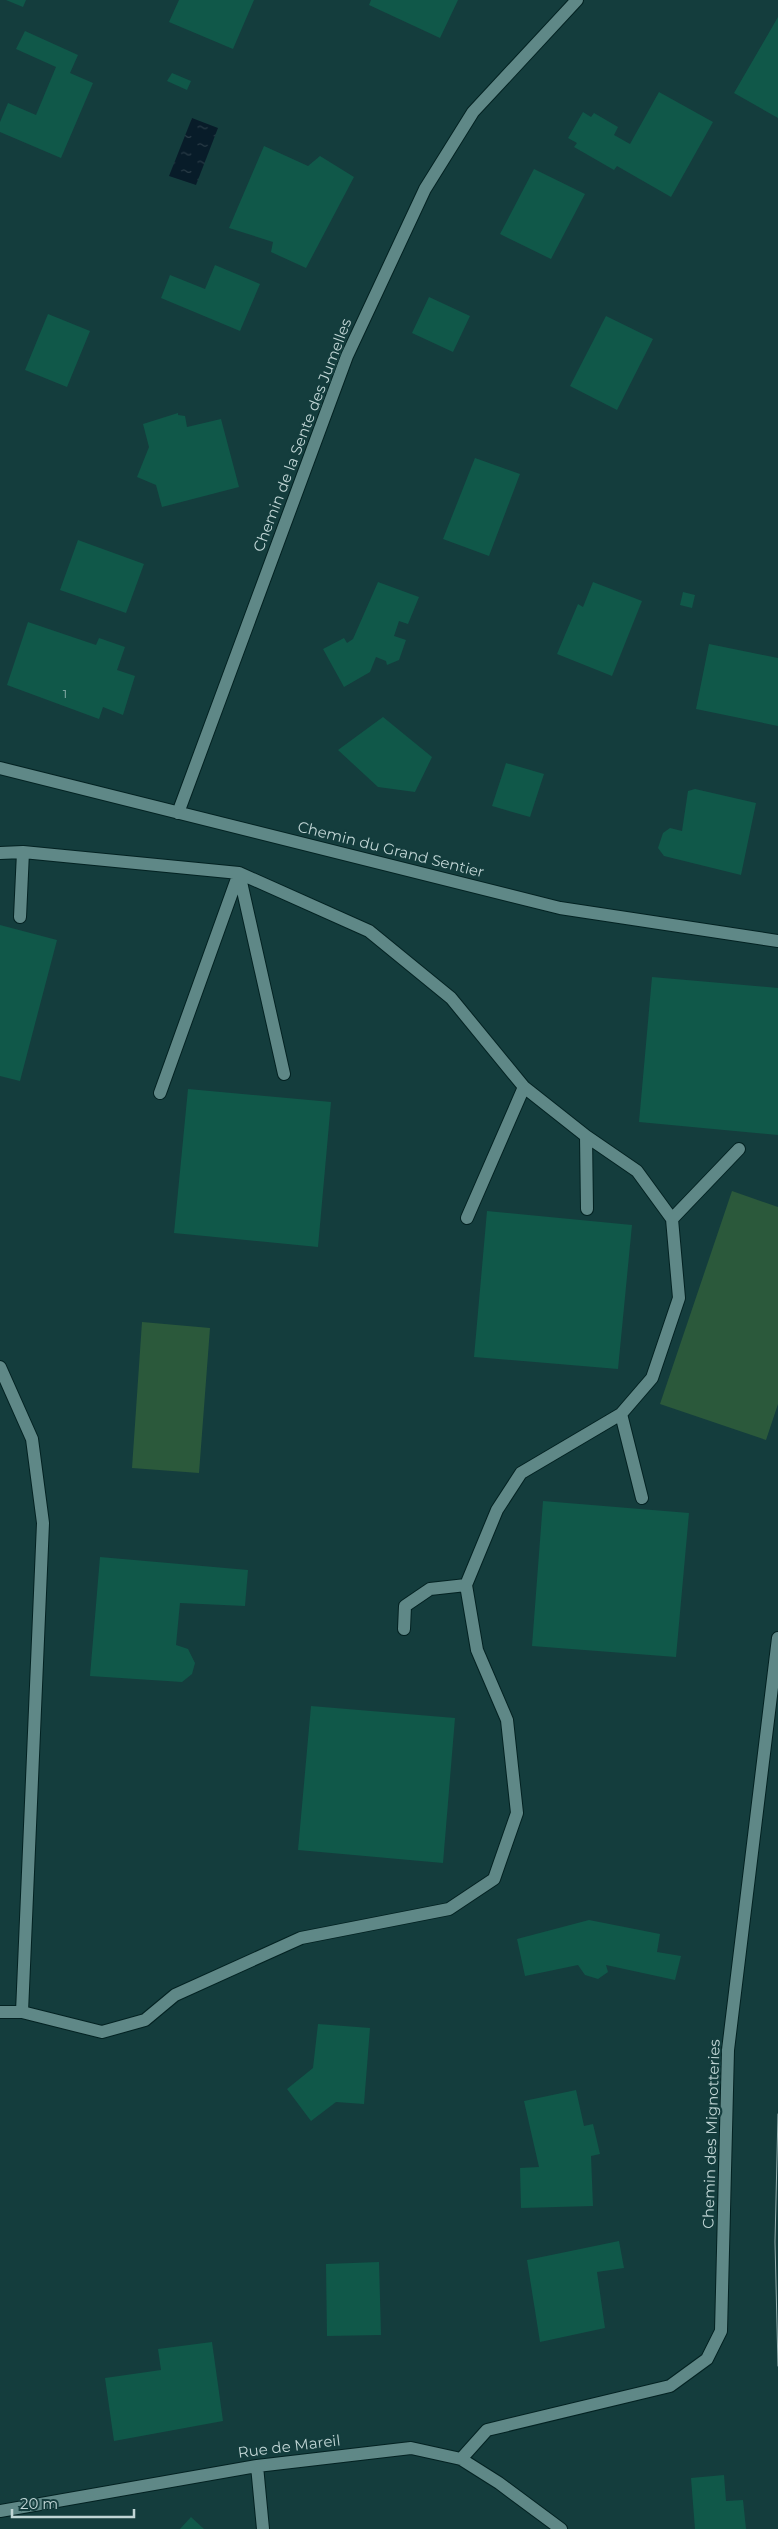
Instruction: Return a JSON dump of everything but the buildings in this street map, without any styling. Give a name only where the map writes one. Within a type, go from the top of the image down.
[{"type":"street","name":"Chemin de la Sente des Jumelles","points":[[178,813],[346,356],[425,189],[473,112],[577,0]]},
{"type":"street","name":"Chemin du Grand Sentier","points":[[0,768],[560,908],[778,941]]},
{"type":"street","points":[[0,854],[23,852],[239,873],[369,931],[451,998],[524,1087],[586,1136],[637,1171],[672,1219],[679,1298],[652,1378],[621,1414],[521,1473],[498,1510],[466,1585],[477,1650],[507,1720],[518,1812],[494,1879],[450,1908],[302,1938],[176,1995],[145,2020],[102,2032],[22,2012],[0,2012]]},
{"type":"street","points":[[20,917],[23,852]]},
{"type":"street","points":[[239,873],[284,1074]]},
{"type":"street","points":[[160,1093],[239,873]]},
{"type":"street","points":[[467,1218],[524,1087]]},
{"type":"street","points":[[586,1136],[587,1210]]},
{"type":"street","points":[[672,1219],[739,1149]]},
{"type":"street","points":[[0,1367],[32,1440],[43,1523],[22,2012]]},
{"type":"street","points":[[621,1414],[642,1498]]},
{"type":"street","points":[[404,1629],[405,1606],[430,1589],[466,1585]]},
{"type":"street","name":"Chemin des Mignotteries","points":[[461,2459],[487,2430],[670,2386],[707,2359],[721,2331],[728,2050],[778,1638]]},
{"type":"street","name":"Rue de Mareil","points":[[0,2511],[257,2466],[411,2448],[461,2459],[499,2483],[561,2529]]},
{"type":"street","points":[[257,2466],[263,2529]]},
{"type":"green space","points":[[732,1191],[778,1207],[778,1404],[766,1440],[660,1404]]},
{"type":"green space","points":[[142,1322],[210,1328],[199,1473],[132,1468]]},
{"type":"water","points":[[192,118],[218,128],[196,185],[169,176]]},
{"type":"tram line","points":[[778,2114],[775,2242],[778,2366]]}]
